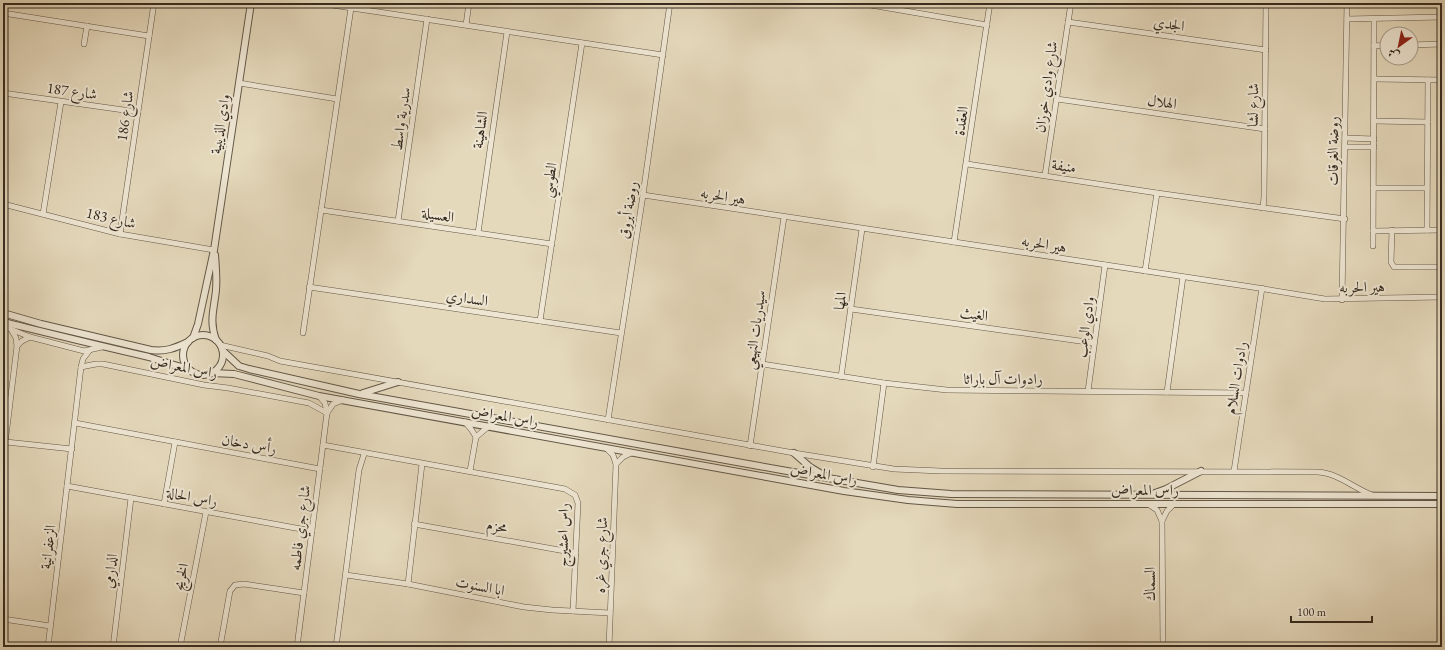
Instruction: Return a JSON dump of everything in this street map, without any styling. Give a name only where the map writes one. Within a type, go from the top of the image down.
[{"type":"street","name":"شارع 186","points":[[120,234],[154,3]]},
{"type":"street","name":"وادي الذيبية","points":[[190,340],[198,324],[214,250],[251,3]]},
{"type":"street","points":[[319,3],[663,55]]},
{"type":"street","points":[[466,25],[469,3]]},
{"type":"street","name":"روضة أبروق","points":[[608,420],[643,195],[670,3]]},
{"type":"street","points":[[859,3],[987,25]]},
{"type":"street","name":"العقدة","points":[[954,242],[967,164],[990,3]]},
{"type":"street","name":"شارع وادي خوزان","points":[[1045,175],[1071,3]]},
{"type":"street","name":"شارع لشا","points":[[1263,208],[1266,3]]},
{"type":"street","name":"روضة الغرقات","points":[[1342,300],[1347,3]]},
{"type":"street","points":[[303,333],[351,8]]},
{"type":"street","points":[[3,13],[149,36]]},
{"type":"street","points":[[1347,19],[1442,17]]},
{"type":"street","points":[[1372,246],[1375,79],[1374,19]]},
{"type":"street","name":"سدرية واسط","points":[[398,221],[427,20]]},
{"type":"street","name":"الجدي","points":[[1068,22],[1266,50]]},
{"type":"street","points":[[84,44],[87,26]]},
{"type":"street","name":"الشاهينة","points":[[478,233],[507,32]]},
{"type":"street","name":"الطوسي","points":[[540,321],[582,43]]},
{"type":"street","points":[[1419,45],[1442,44]]},
{"type":"street","points":[[1374,46],[1379,46]]},
{"type":"street","points":[[1375,79],[1442,80]]},
{"type":"street","points":[[1427,230],[1428,80]]},
{"type":"street","points":[[239,83],[337,99]]},
{"type":"street","name":"شارع 187","points":[[3,93],[138,112]]},
{"type":"street","name":"الهلال","points":[[1056,99],[1265,129]]},
{"type":"street","points":[[43,214],[61,102]]},
{"type":"street","points":[[1374,121],[1428,122]]},
{"type":"street","points":[[1345,138],[1374,139]]},
{"type":"street","points":[[1345,147],[1374,147]]},
{"type":"street","name":"منيفة","points":[[967,164],[1157,193],[1344,219]]},
{"type":"street","points":[[1373,188],[1427,188]]},
{"type":"street","points":[[1145,271],[1157,193]]},
{"type":"street","name":"هير الحربه","points":[[643,195],[1262,288],[1325,299],[1342,300],[1442,297]]},
{"type":"street","name":"شارع 183","points":[[3,204],[120,234],[214,250]]},
{"type":"street","name":"العسيلة","points":[[321,210],[552,244]]},
{"type":"street","name":"سيدريات النهيعي","points":[[750,446],[784,217]]},
{"type":"street","name":"المها","points":[[841,376],[862,229]]},
{"type":"street","points":[[1392,230],[1391,262],[1393,267],[1442,267]]},
{"type":"street","points":[[1373,231],[1442,230]]},
{"type":"street","name":"وادي الذيبية","points":[[214,250],[217,281],[212,329],[220,346]]},
{"type":"street","name":"وادي الوعب","points":[[1088,392],[1105,265]]},
{"type":"street","points":[[1166,392],[1184,277]]},
{"type":"street","name":"السداري","points":[[309,287],[621,333]]},
{"type":"street","name":"رادوات السلام","points":[[1234,472],[1262,288]]},
{"type":"street","name":"الغيث","points":[[851,309],[1094,343]]},
{"type":"street","name":"راس المعراض","points":[[3,313],[41,324],[151,350],[166,351],[174,349],[190,340]]},
{"type":"street","name":"راس المعراض","points":[[3,322],[102,348],[150,358],[175,366],[187,368]]},
{"type":"street","points":[[3,326],[12,331],[30,337],[73,348],[89,351],[102,348]]},
{"type":"street","points":[[3,460],[17,346],[16,338],[12,331]]},
{"type":"street","points":[[205,335],[211,337],[220,346],[223,358],[217,370],[205,375],[199,375],[187,368],[183,358],[183,352],[190,340],[205,335]]},
{"type":"street","points":[[17,346],[22,340],[30,337]]},
{"type":"street","name":"راس المعراض","points":[[220,346],[268,356],[280,361],[873,467],[941,471],[1325,472],[1373,495]]},
{"type":"street","name":"راس المعراض","points":[[220,346],[239,366],[359,394],[898,490],[951,494],[1442,496]]},
{"type":"street","points":[[73,348],[79,354],[81,364]]},
{"type":"street","name":"الزعفرانية","points":[[48,647],[81,364],[89,351]]},
{"type":"street","name":"راس المعراض","points":[[81,364],[103,364],[185,382],[309,403],[327,413]]},
{"type":"street","name":"رادوات آل باراثا","points":[[762,364],[884,383],[947,390],[1246,392]]},
{"type":"street","name":"راس المعراض","points":[[212,373],[234,374],[319,396],[631,453],[844,491],[908,500],[957,504],[1442,504]]},
{"type":"street","points":[[359,394],[398,382]]},
{"type":"street","points":[[873,467],[884,383]]},
{"type":"street","points":[[319,396],[325,403],[327,413]]},
{"type":"street","points":[[327,413],[333,404],[342,400]]},
{"type":"street","name":"شارع جري فاطمه","points":[[297,647],[327,413]]},
{"type":"street","points":[[464,422],[476,437]]},
{"type":"street","name":"رأس دخان","points":[[75,423],[320,469]]},
{"type":"street","points":[[470,471],[476,437],[489,426]]},
{"type":"street","points":[[6,442],[72,449]]},
{"type":"street","points":[[164,504],[174,442]]},
{"type":"street","name":"راس اعشيرج","points":[[323,445],[364,454],[470,471],[565,490],[575,495],[578,503],[573,611]]},
{"type":"street","points":[[606,448],[613,455],[616,464],[623,457],[631,453]]},
{"type":"street","points":[[794,453],[810,467],[830,479]]},
{"type":"street","points":[[336,647],[359,470],[364,454]]},
{"type":"street","points":[[408,584],[422,464]]},
{"type":"street","name":"شارع جري غره","points":[[609,647],[616,464]]},
{"type":"street","points":[[1150,495],[1166,489],[1201,471]]},
{"type":"street","name":"راس الحالة","points":[[67,486],[312,531]]},
{"type":"street","name":"الدارمي","points":[[113,647],[131,498]]},
{"type":"street","points":[[1147,503],[1157,510],[1162,521]]},
{"type":"street","points":[[1162,521],[1167,511],[1175,504]]},
{"type":"street","name":"الخريج","points":[[180,647],[206,512]]},
{"type":"street","name":"السماك","points":[[1162,521],[1162,647]]},
{"type":"street","name":"محزم","points":[[414,524],[576,553]]},
{"type":"street","name":"ابا السنوت","points":[[346,575],[408,584],[524,608],[610,613]]},
{"type":"street","points":[[220,647],[230,591],[235,585],[244,584],[304,593]]},
{"type":"street","points":[[3,619],[50,626]]}]
